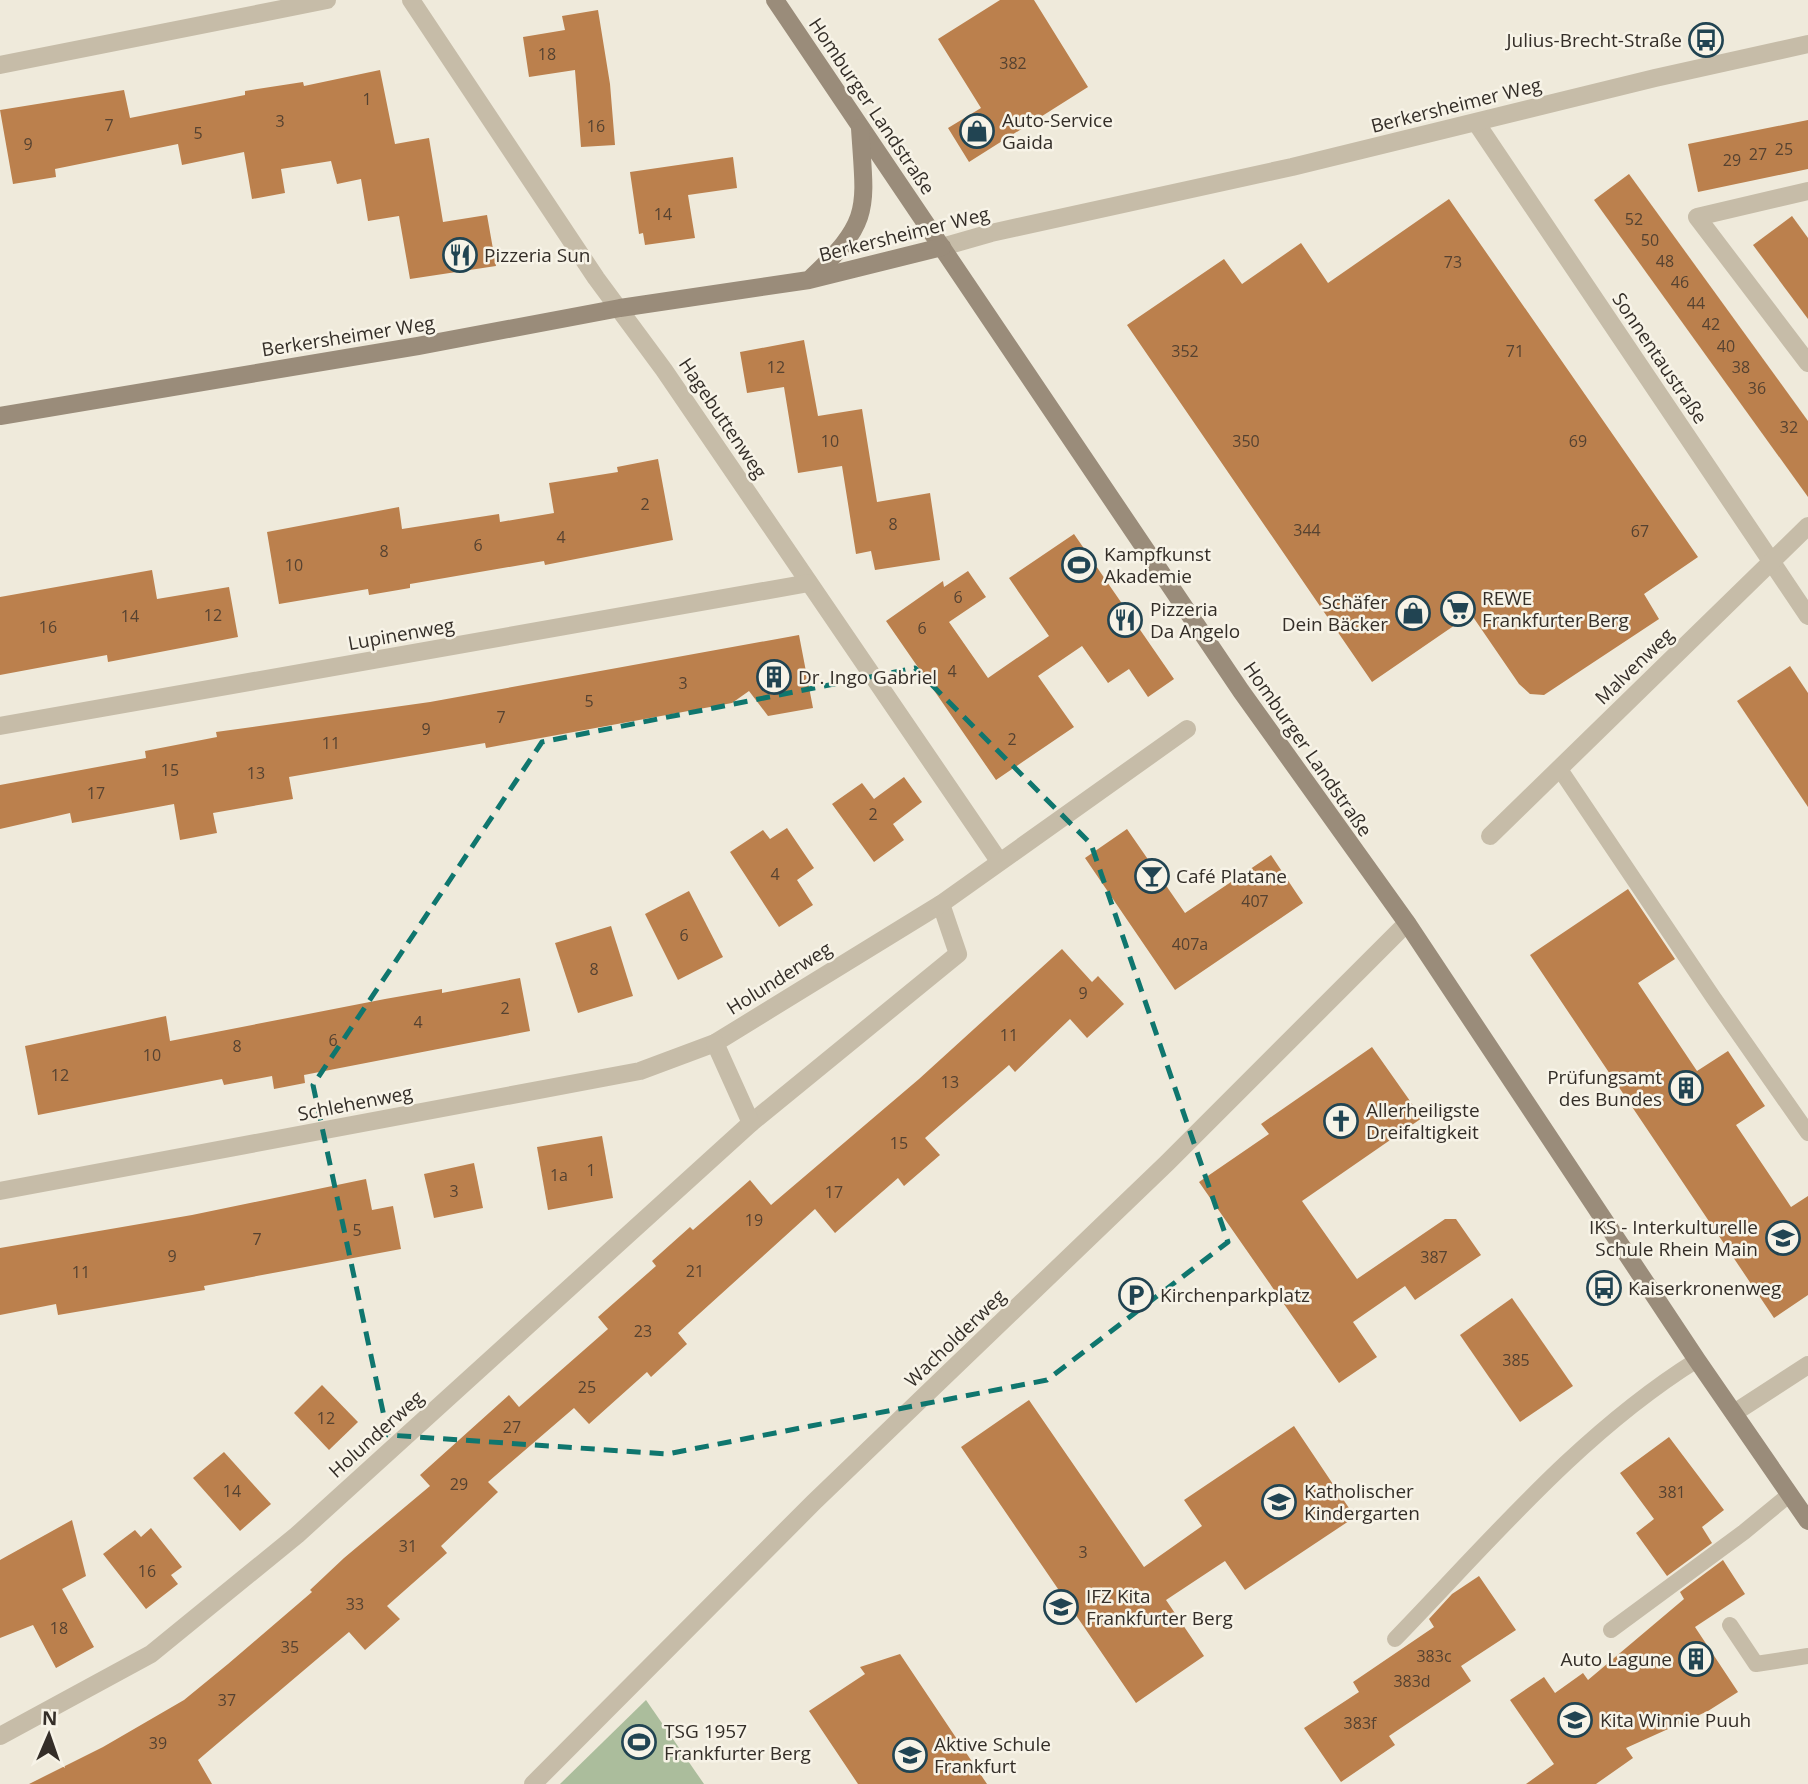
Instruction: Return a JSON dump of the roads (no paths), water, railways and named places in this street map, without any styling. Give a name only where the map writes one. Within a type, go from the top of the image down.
[{"type":"street","points":[[0,65],[327,0]]},
{"type":"street","name":"Hagebuttenweg","points":[[411,0],[596,278],[620,308],[999,861]]},
{"type":"street","name":"Homburger Landstraße","points":[[775,0],[1241,691],[1407,923],[1697,1360],[1808,1521]]},
{"type":"street","name":"Berkersheimer Weg","points":[[0,416],[418,346],[620,308],[809,279],[990,233],[1477,124],[1655,78],[1808,44]]},
{"type":"street","name":"Sonnentaustraße","points":[[1477,124],[1808,616]]},
{"type":"street","points":[[809,279],[846,245],[861,218],[863,174],[860,127]]},
{"type":"street","points":[[1808,191],[1698,217],[1808,363]]},
{"type":"street","name":"Malvenweg","points":[[1490,836],[1808,526]]},
{"type":"street","name":"Lupinenweg","points":[[0,726],[809,583]]},
{"type":"street","name":"Holunderweg","points":[[715,1043],[941,904],[1187,729]]},
{"type":"street","name":"Holunderweg","points":[[0,1736],[151,1654],[276,1552],[751,1123],[958,954],[941,904]]},
{"type":"street","name":"Wacholderweg","points":[[533,1784],[805,1512],[1167,1163],[1407,923]]},
{"type":"street","points":[[715,1043],[751,1123]]},
{"type":"street","name":"Schlehenweg","points":[[0,1191],[640,1071],[715,1043]]},
{"type":"street","points":[[1734,1413],[1808,1365]]},
{"type":"lane","points":[[1559,768],[1713,998],[1808,1133]]},
{"type":"lane","points":[[1395,1639],[1590,1438],[1655,1386],[1697,1360]]},
{"type":"lane","points":[[1611,1630],[1744,1532],[1790,1494]]},
{"type":"lane","points":[[1730,1625],[1756,1664],[1808,1656]]},
{"type":"place","name":"Julius-Brecht-Straße","points":[[1706,40]]},
{"type":"place","name":"Auto-Service Gaida","points":[[977,131]]},
{"type":"place","name":"Pizzeria Sun","points":[[460,255]]},
{"type":"place","name":"Kampfkunst Akademie","points":[[1079,565]]},
{"type":"place","name":"REWE Frankfurter Berg","points":[[1458,609]]},
{"type":"place","name":"Schäfer Dein Bäcker","points":[[1413,613]]},
{"type":"place","name":"Pizzeria Da Angelo","points":[[1125,620]]},
{"type":"place","name":"Dr. Ingo Gabriel","points":[[774,677]]},
{"type":"place","name":"Café Platane","points":[[1152,876]]},
{"type":"place","name":"Prüfungsamt des Bundes","points":[[1686,1088]]},
{"type":"place","name":"Allerheiligste Dreifaltigkeit","points":[[1341,1121]]},
{"type":"place","name":"IKS - Interkulturelle Schule Rhein Main","points":[[1783,1238]]},
{"type":"place","name":"Kaiserkronenweg","points":[[1604,1288]]},
{"type":"place","name":"Kirchenparkplatz","points":[[1136,1295]]},
{"type":"place","name":"Katholischer Kindergarten","points":[[1279,1502]]},
{"type":"place","name":"IFZ Kita Frankfurter Berg","points":[[1061,1607]]},
{"type":"place","name":"Auto Lagune","points":[[1696,1659]]},
{"type":"place","name":"Kita Winnie Puuh","points":[[1575,1720]]},
{"type":"place","name":"TSG 1957 Frankfurter Berg","points":[[639,1742]]},
{"type":"place","name":"Aktive Schule Frankfurt","points":[[910,1755]]}]
